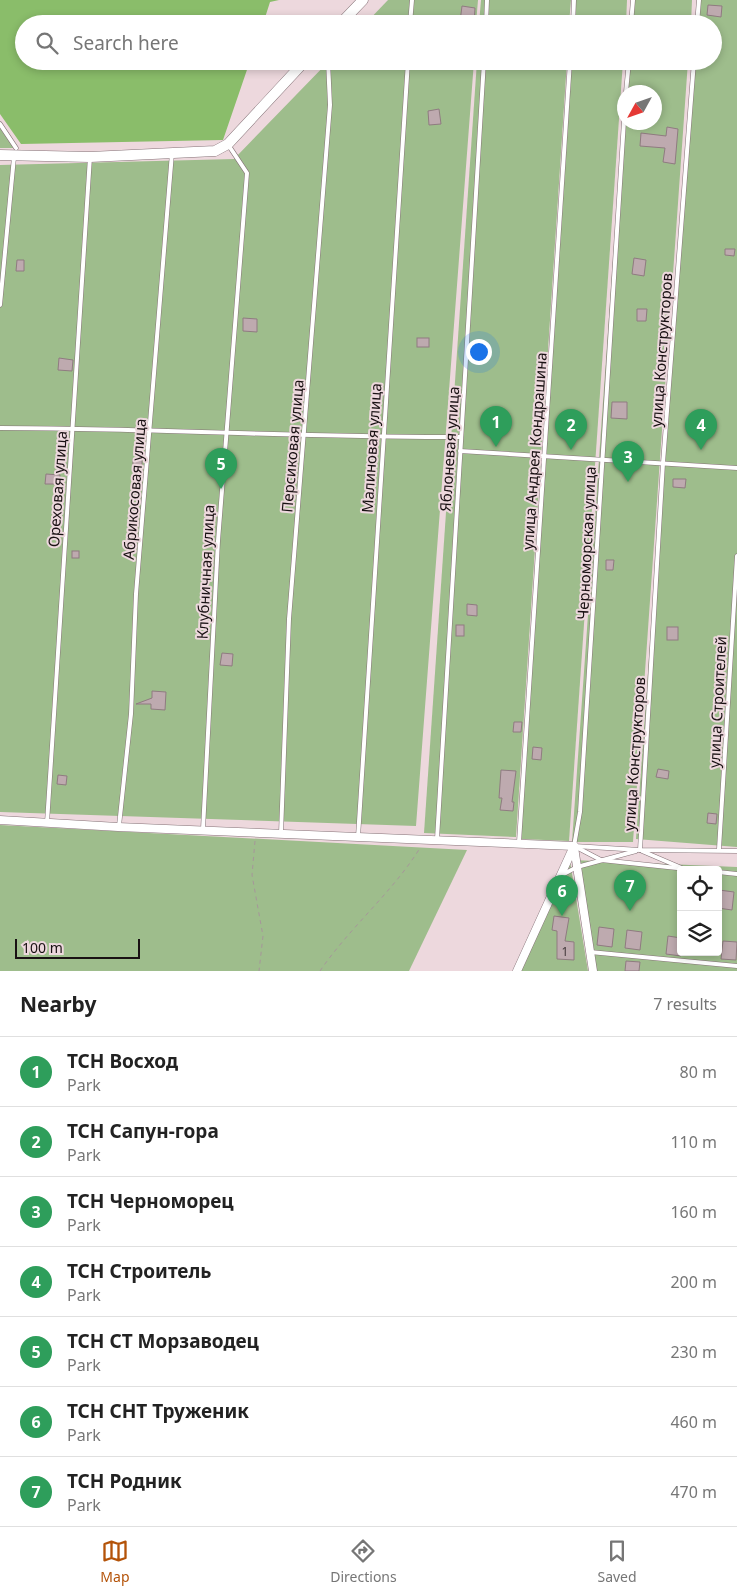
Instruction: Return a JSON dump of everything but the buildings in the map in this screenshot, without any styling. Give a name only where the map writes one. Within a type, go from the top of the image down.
[{"type":"street","points":[[349,15],[363,0]]},
{"type":"street","points":[[0,155],[15,151],[90,157],[215,151],[228,144],[297,70]]},
{"type":"street","points":[[0,820],[118,827],[425,838],[574,846]]},
{"type":"street","points":[[574,846],[593,971]]},
{"type":"street","points":[[517,971],[574,846]]},
{"type":"lane","points":[[411,15],[412,0]]},
{"type":"lane","points":[[486,15],[487,0]]},
{"type":"lane","points":[[573,15],[574,0]]},
{"type":"lane","points":[[632,15],[633,0]]},
{"type":"lane","points":[[698,15],[699,0]]},
{"type":"lane","name":"Персиковая улица","points":[[281,834],[289,619],[330,105],[328,70]]},
{"type":"lane","name":"Малиновая улица","points":[[358,837],[407,70]]},
{"type":"lane","name":"Яблоневая улица","points":[[437,839],[483,70]]},
{"type":"lane","name":"улица Андрея Кондрашина","points":[[519,842],[569,70]]},
{"type":"lane","points":[[626,85],[627,70]]},
{"type":"lane","name":"улица Конструкторов","points":[[640,850],[664,463],[693,70]]},
{"type":"lane","points":[[0,124],[15,151],[0,306]]},
{"type":"lane","name":"Черноморская улица","points":[[574,846],[580,812],[623,130]]},
{"type":"lane","name":"Клубничная улица","points":[[203,829],[218,541],[247,173],[228,144]]},
{"type":"lane","name":"Абрикосовая улица","points":[[118,827],[131,714],[136,594],[172,153]]},
{"type":"lane","name":"Ореховая улица","points":[[47,823],[90,157]]},
{"type":"lane","points":[[0,428],[72,428],[383,437],[461,437]]},
{"type":"lane","points":[[460,451],[737,468]]},
{"type":"lane","name":"улица Строителей","points":[[719,850],[737,556]]},
{"type":"lane","points":[[574,846],[640,850],[737,851]]},
{"type":"lane","points":[[574,846],[601,860],[677,868]]},
{"type":"lane","points":[[560,876],[577,867],[640,850],[677,866]]},
{"type":"lane","points":[[722,872],[737,874]]},
{"type":"lane","points":[[590,952],[737,966]]},
{"type":"path","points":[[257,832],[252,856],[252,875],[263,936],[259,971]]},
{"type":"path","points":[[320,971],[335,949],[390,890],[425,838]]},
{"type":"green space","points":[[0,0],[279,0],[270,2],[266,15],[15,15],[15,70],[247,70],[223,140],[21,144],[0,114]]},
{"type":"green space","points":[[388,0],[478,0],[477,15],[374,15]]},
{"type":"green space","points":[[481,0],[571,0],[570,15],[480,15]]},
{"type":"green space","points":[[576,0],[627,0],[626,15],[575,15]]},
{"type":"green space","points":[[631,0],[692,0],[691,15],[630,15]]},
{"type":"green space","points":[[697,0],[737,0],[737,847],[636,839],[691,70],[722,70],[722,15],[696,15]]},
{"type":"green space","points":[[320,70],[473,70],[416,826],[0,812],[0,165],[234,159]]},
{"type":"green space","points":[[476,70],[566,70],[516,837],[424,833]]},
{"type":"green space","points":[[571,70],[622,70],[621,85],[617,85],[618,130],[569,841],[521,839]]},
{"type":"green space","points":[[626,70],[687,70],[633,842],[572,842],[622,130],[662,130],[662,85],[625,85]]},
{"type":"green space","points":[[0,124],[16,148],[0,148]]},
{"type":"green space","points":[[0,825],[467,850],[409,971],[0,971]]},
{"type":"green space","points":[[572,860],[713,866],[677,866],[677,956],[722,956],[722,866],[737,867],[737,971],[590,971]]},
{"type":"green space","points":[[570,861],[588,971],[520,971]]},
{"type":"place","name":"ТСН Восход","points":[[496,447]]},
{"type":"place","name":"ТСН Сапун-гора","points":[[571,450]]},
{"type":"place","name":"ТСН Строитель","points":[[701,450]]},
{"type":"place","name":"ТСН Черноморец","points":[[628,482]]},
{"type":"place","name":"ТСН СТ Морзаводец","points":[[221,489]]},
{"type":"place","name":"ТСН Родник","points":[[630,911]]},
{"type":"place","name":"ТСН СНТ Труженик","points":[[562,916]]}]
